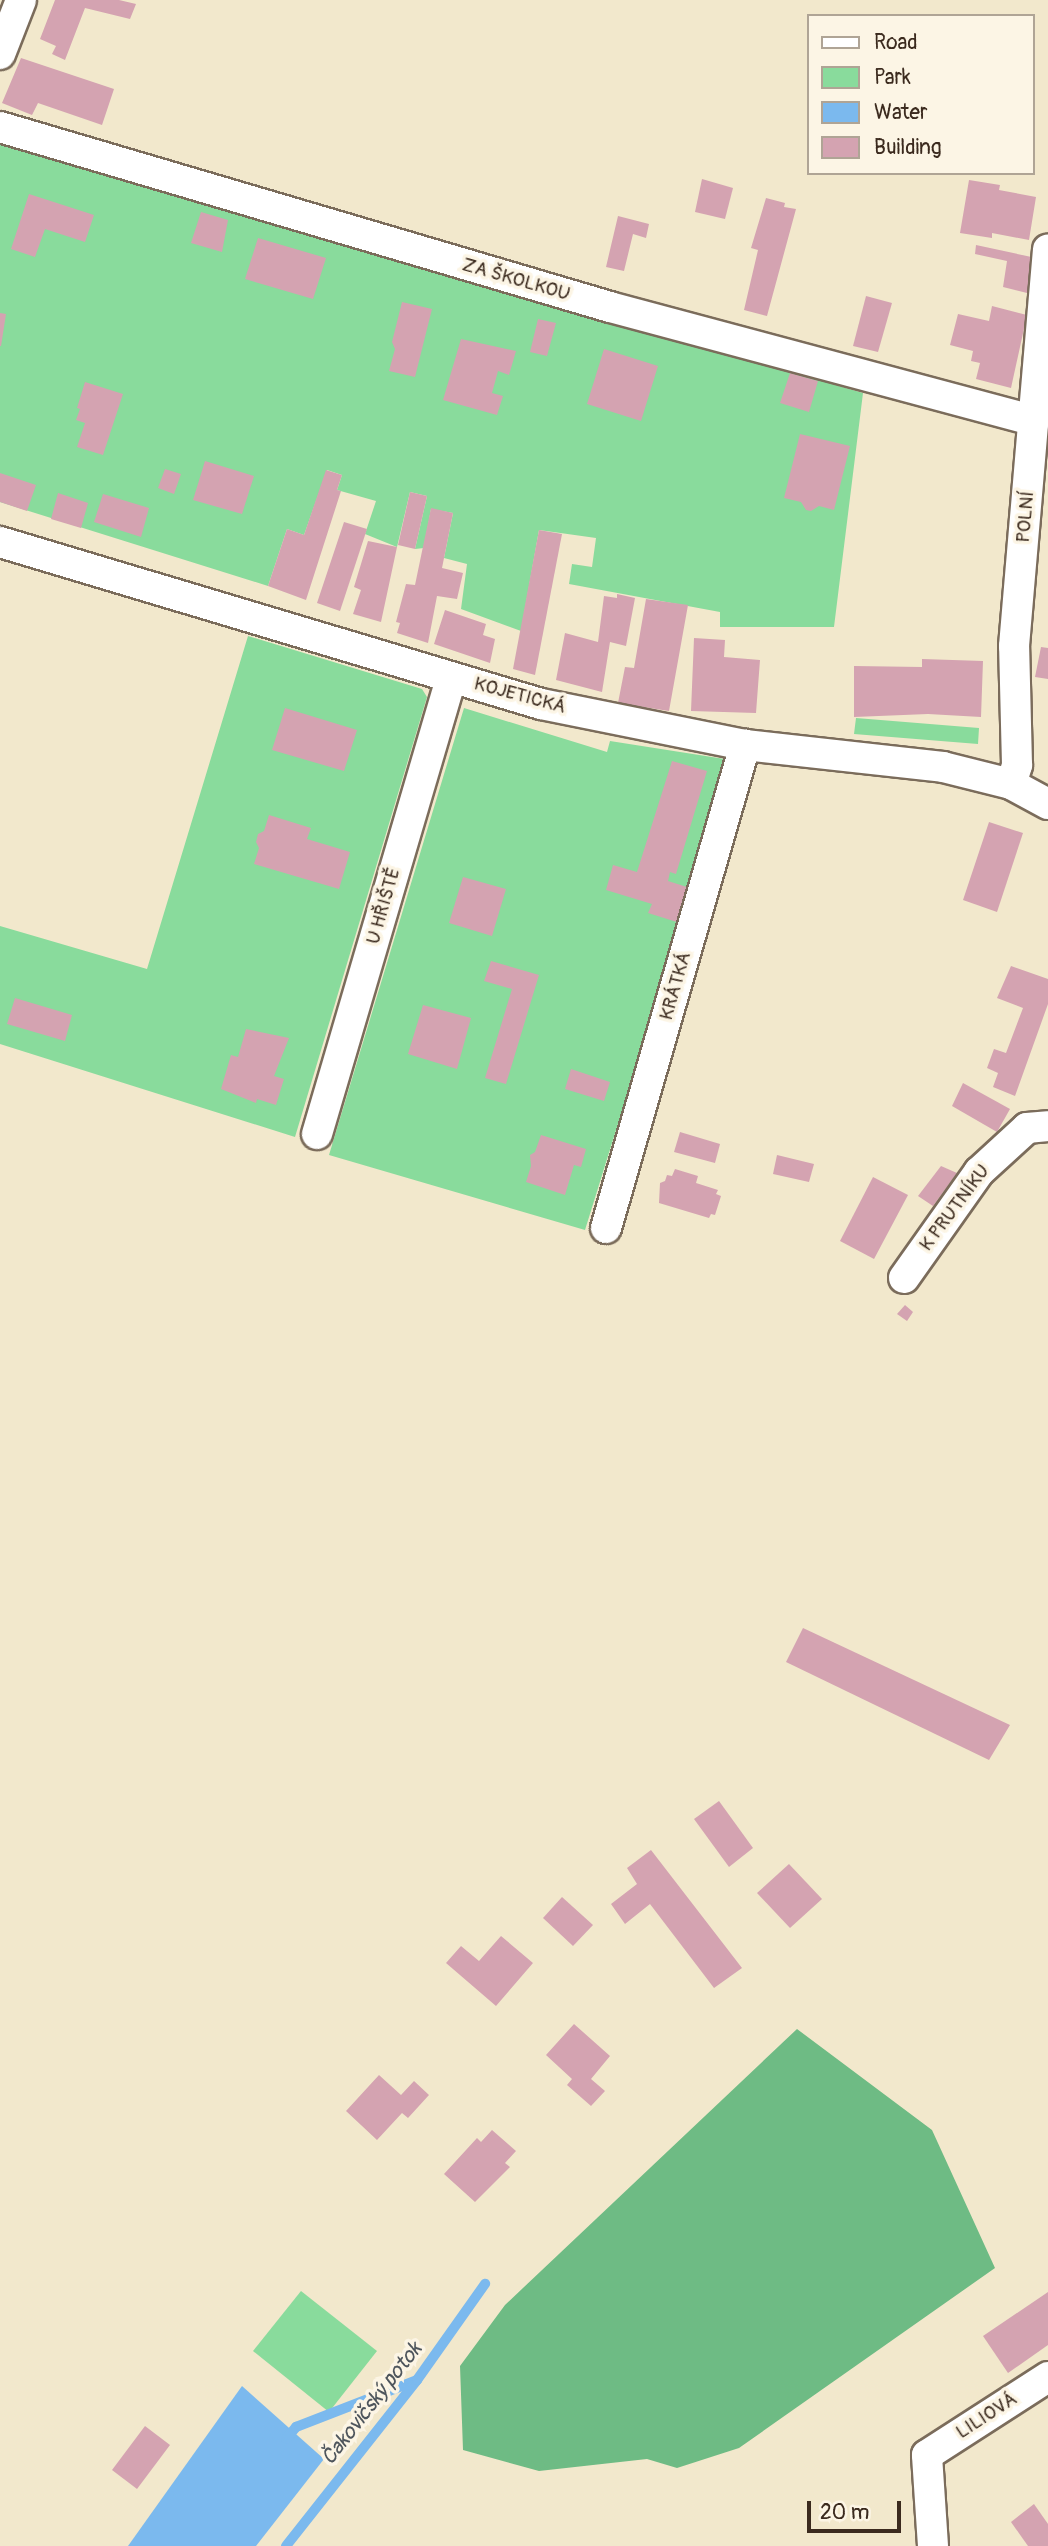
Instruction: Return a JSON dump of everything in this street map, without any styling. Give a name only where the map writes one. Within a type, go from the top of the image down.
[{"type":"street","points":[[0,54],[21,0]]},
{"type":"street","name":"ZA ŠKOLKOU","points":[[0,127],[610,307],[1034,421]]},
{"type":"street","name":"POLNÍ","points":[[1011,784],[1017,765],[1014,646],[1048,249]]},
{"type":"street","name":"KOJETICKÁ","points":[[0,542],[541,704],[746,745],[943,767],[1011,784],[1048,804]]},
{"type":"street","name":"U HŘIŠTĚ","points":[[317,1134],[451,678]]},
{"type":"street","name":"KRÁTKÁ","points":[[606,1228],[746,745]]},
{"type":"street","name":"K PRUTNÍKU","points":[[904,1278],[979,1172],[1027,1128],[1048,1126]]},
{"type":"street","name":"LILIOVÁ","points":[[933,2546],[927,2455],[1048,2376]]},
{"type":"green space","points":[[0,143],[863,393],[834,627],[720,627],[720,612],[569,584],[572,564],[592,567],[596,538],[539,530],[521,631],[461,609],[467,564],[444,558],[453,513],[431,509],[424,548],[415,549],[427,496],[410,492],[397,547],[365,534],[376,501],[337,490],[342,475],[327,470],[304,535],[287,529],[268,586],[0,502]]},
{"type":"green space","points":[[248,636],[422,689],[427,697],[295,1137],[0,1044],[0,926],[147,969]]},
{"type":"green space","points":[[464,708],[607,752],[610,741],[731,760],[585,1230],[329,1155]]},
{"type":"green space","points":[[856,718],[979,728],[978,744],[854,734]]},
{"type":"green space","points":[[797,2029],[932,2130],[995,2268],[739,2448],[677,2468],[647,2459],[539,2471],[463,2450],[460,2366],[505,2305]]},
{"type":"green space","points":[[301,2291],[377,2351],[329,2412],[253,2351]]},
{"type":"water","points":[[242,2386],[324,2459],[256,2546],[128,2546]]},
{"type":"building","points":[[55,0],[119,0],[136,4],[130,19],[85,8],[65,60],[52,54],[56,46],[40,39]]},
{"type":"building","points":[[21,58],[114,89],[102,125],[38,103],[32,115],[2,103]]},
{"type":"building","points":[[702,179],[733,188],[725,219],[695,212]]},
{"type":"building","points":[[969,180],[1000,185],[999,190],[1036,197],[1029,240],[992,233],[992,238],[960,233]]},
{"type":"building","points":[[29,194],[94,215],[85,242],[45,229],[35,257],[11,249]]},
{"type":"building","points":[[766,198],[785,203],[784,207],[796,209],[767,316],[744,310],[758,250],[751,248]]},
{"type":"building","points":[[201,212],[228,220],[222,252],[191,243]]},
{"type":"building","points":[[618,216],[649,224],[646,238],[633,234],[624,271],[606,267]]},
{"type":"building","points":[[258,238],[326,258],[313,299],[245,279]]},
{"type":"building","points":[[976,245],[1036,258],[1031,294],[1003,287],[1007,261],[975,254]]},
{"type":"building","points":[[866,296],[892,303],[878,352],[853,346]]},
{"type":"building","points":[[402,302],[432,309],[415,377],[389,371],[395,349],[392,342]]},
{"type":"building","points":[[992,306],[1027,315],[1011,388],[976,379],[980,363],[971,361],[973,351],[950,345],[958,314],[989,321]]},
{"type":"building","points":[[0,313],[6,314],[1,346],[0,346]]},
{"type":"building","points":[[538,319],[556,323],[547,356],[530,352]]},
{"type":"building","points":[[461,339],[516,351],[509,375],[498,371],[492,393],[503,396],[497,415],[443,400]]},
{"type":"building","points":[[604,349],[658,366],[641,421],[587,404]]},
{"type":"building","points":[[790,373],[818,381],[809,412],[780,403]]},
{"type":"building","points":[[85,382],[123,394],[103,455],[77,447],[85,423],[76,420]]},
{"type":"building","points":[[800,434],[850,446],[834,510],[819,506],[811,511],[806,510],[801,502],[784,498]]},
{"type":"building","points":[[205,461],[254,476],[242,514],[193,500]]},
{"type":"building","points":[[165,469],[181,474],[174,494],[158,488]]},
{"type":"building","points":[[326,470],[342,475],[337,490],[341,491],[306,600],[268,586],[287,529],[304,535]]},
{"type":"building","points":[[0,473],[36,485],[27,511],[0,502]]},
{"type":"building","points":[[410,492],[427,496],[415,549],[398,545]]},
{"type":"building","points":[[58,493],[88,503],[81,528],[51,519]]},
{"type":"building","points":[[103,494],[149,508],[141,537],[94,522]]},
{"type":"building","points":[[431,508],[453,513],[442,568],[463,573],[457,599],[437,596],[428,643],[397,633],[400,623],[396,622],[406,584],[415,585]]},
{"type":"building","points":[[344,522],[367,529],[340,611],[317,603]]},
{"type":"building","points":[[539,530],[562,534],[535,675],[513,669]]},
{"type":"building","points":[[368,541],[397,547],[381,622],[353,614],[361,590],[354,587]]},
{"type":"building","points":[[617,594],[635,598],[626,646],[610,642],[602,692],[556,680],[565,633],[598,642],[604,596],[617,598]]},
{"type":"building","points":[[646,599],[688,605],[669,711],[618,703],[625,667],[634,668]]},
{"type":"building","points":[[445,610],[486,624],[483,635],[495,639],[490,663],[434,644]]},
{"type":"building","points":[[694,638],[725,640],[724,657],[760,660],[756,713],[691,711]]},
{"type":"building","points":[[1041,647],[1048,648],[1048,679],[1035,677]]},
{"type":"building","points":[[922,659],[983,661],[981,717],[928,714],[854,717],[854,666],[922,667]]},
{"type":"building","points":[[285,708],[357,730],[344,771],[272,750]]},
{"type":"building","points":[[672,761],[707,771],[676,874],[670,872],[668,881],[690,888],[680,923],[648,913],[652,904],[606,890],[613,865],[637,872]]},
{"type":"building","points":[[269,815],[311,828],[307,839],[350,852],[339,889],[254,864],[259,848],[256,842],[258,834],[264,831]]},
{"type":"building","points":[[989,822],[1023,833],[997,912],[963,900]]},
{"type":"building","points":[[463,877],[506,889],[492,936],[449,923]]},
{"type":"building","points":[[491,961],[539,975],[506,1084],[485,1078],[512,989],[484,981]]},
{"type":"building","points":[[1011,966],[1048,979],[1048,1004],[1015,1096],[993,1087],[998,1073],[987,1068],[994,1049],[1006,1053],[1023,1008],[997,998]]},
{"type":"building","points":[[15,998],[72,1015],[65,1041],[7,1024]]},
{"type":"building","points":[[423,1005],[471,1018],[457,1069],[408,1054]]},
{"type":"building","points":[[246,1029],[289,1038],[274,1076],[284,1079],[276,1105],[257,1099],[256,1103],[221,1089],[231,1055],[238,1057]]},
{"type":"building","points":[[571,1069],[610,1082],[604,1101],[565,1089]]},
{"type":"building","points":[[963,1083],[1010,1109],[997,1132],[952,1106]]},
{"type":"building","points":[[680,1132],[720,1144],[715,1163],[674,1152]]},
{"type":"building","points":[[541,1135],[586,1149],[581,1167],[574,1165],[565,1195],[526,1182],[531,1166],[530,1155],[535,1152]]},
{"type":"building","points":[[777,1155],[814,1164],[809,1182],[773,1174]]},
{"type":"building","points":[[941,1166],[957,1173],[933,1206],[918,1196]]},
{"type":"building","points":[[675,1169],[698,1176],[696,1183],[718,1190],[716,1194],[721,1196],[715,1215],[711,1214],[709,1218],[659,1203],[660,1183],[665,1181],[667,1175],[672,1176]]},
{"type":"building","points":[[873,1177],[908,1195],[874,1259],[840,1241]]},
{"type":"building","points":[[905,1305],[913,1312],[907,1321],[897,1314]]},
{"type":"building","points":[[803,1628],[1010,1725],[989,1760],[786,1662]]},
{"type":"building","points":[[719,1801],[753,1848],[729,1867],[694,1819]]},
{"type":"building","points":[[651,1850],[742,1968],[714,1988],[650,1904],[625,1924],[611,1904],[637,1884],[627,1868]]},
{"type":"building","points":[[789,1864],[822,1899],[790,1928],[757,1893]]},
{"type":"building","points":[[562,1897],[593,1925],[573,1946],[543,1918]]},
{"type":"building","points":[[501,1936],[533,1963],[496,2006],[446,1963],[461,1946],[479,1961]]},
{"type":"building","points":[[574,2024],[610,2056],[591,2079],[605,2091],[591,2106],[567,2085],[572,2079],[546,2055]]},
{"type":"building","points":[[379,2075],[401,2095],[414,2081],[429,2095],[408,2118],[402,2113],[377,2140],[346,2111]]},
{"type":"building","points":[[492,2130],[516,2151],[505,2163],[510,2167],[475,2202],[444,2174],[477,2138],[481,2142]]},
{"type":"building","points":[[1048,2292],[1048,2345],[1008,2373],[983,2336]]},
{"type":"building","points":[[145,2426],[170,2445],[137,2489],[112,2470]]},
{"type":"building","points":[[1034,2504],[1048,2524],[1048,2546],[1028,2546],[1011,2522]]},
{"type":"waterway","name":"Čakovičský potok","points":[[286,2546],[417,2380],[485,2284]]},
{"type":"waterway","points":[[286,2439],[296,2427],[417,2380]]}]
